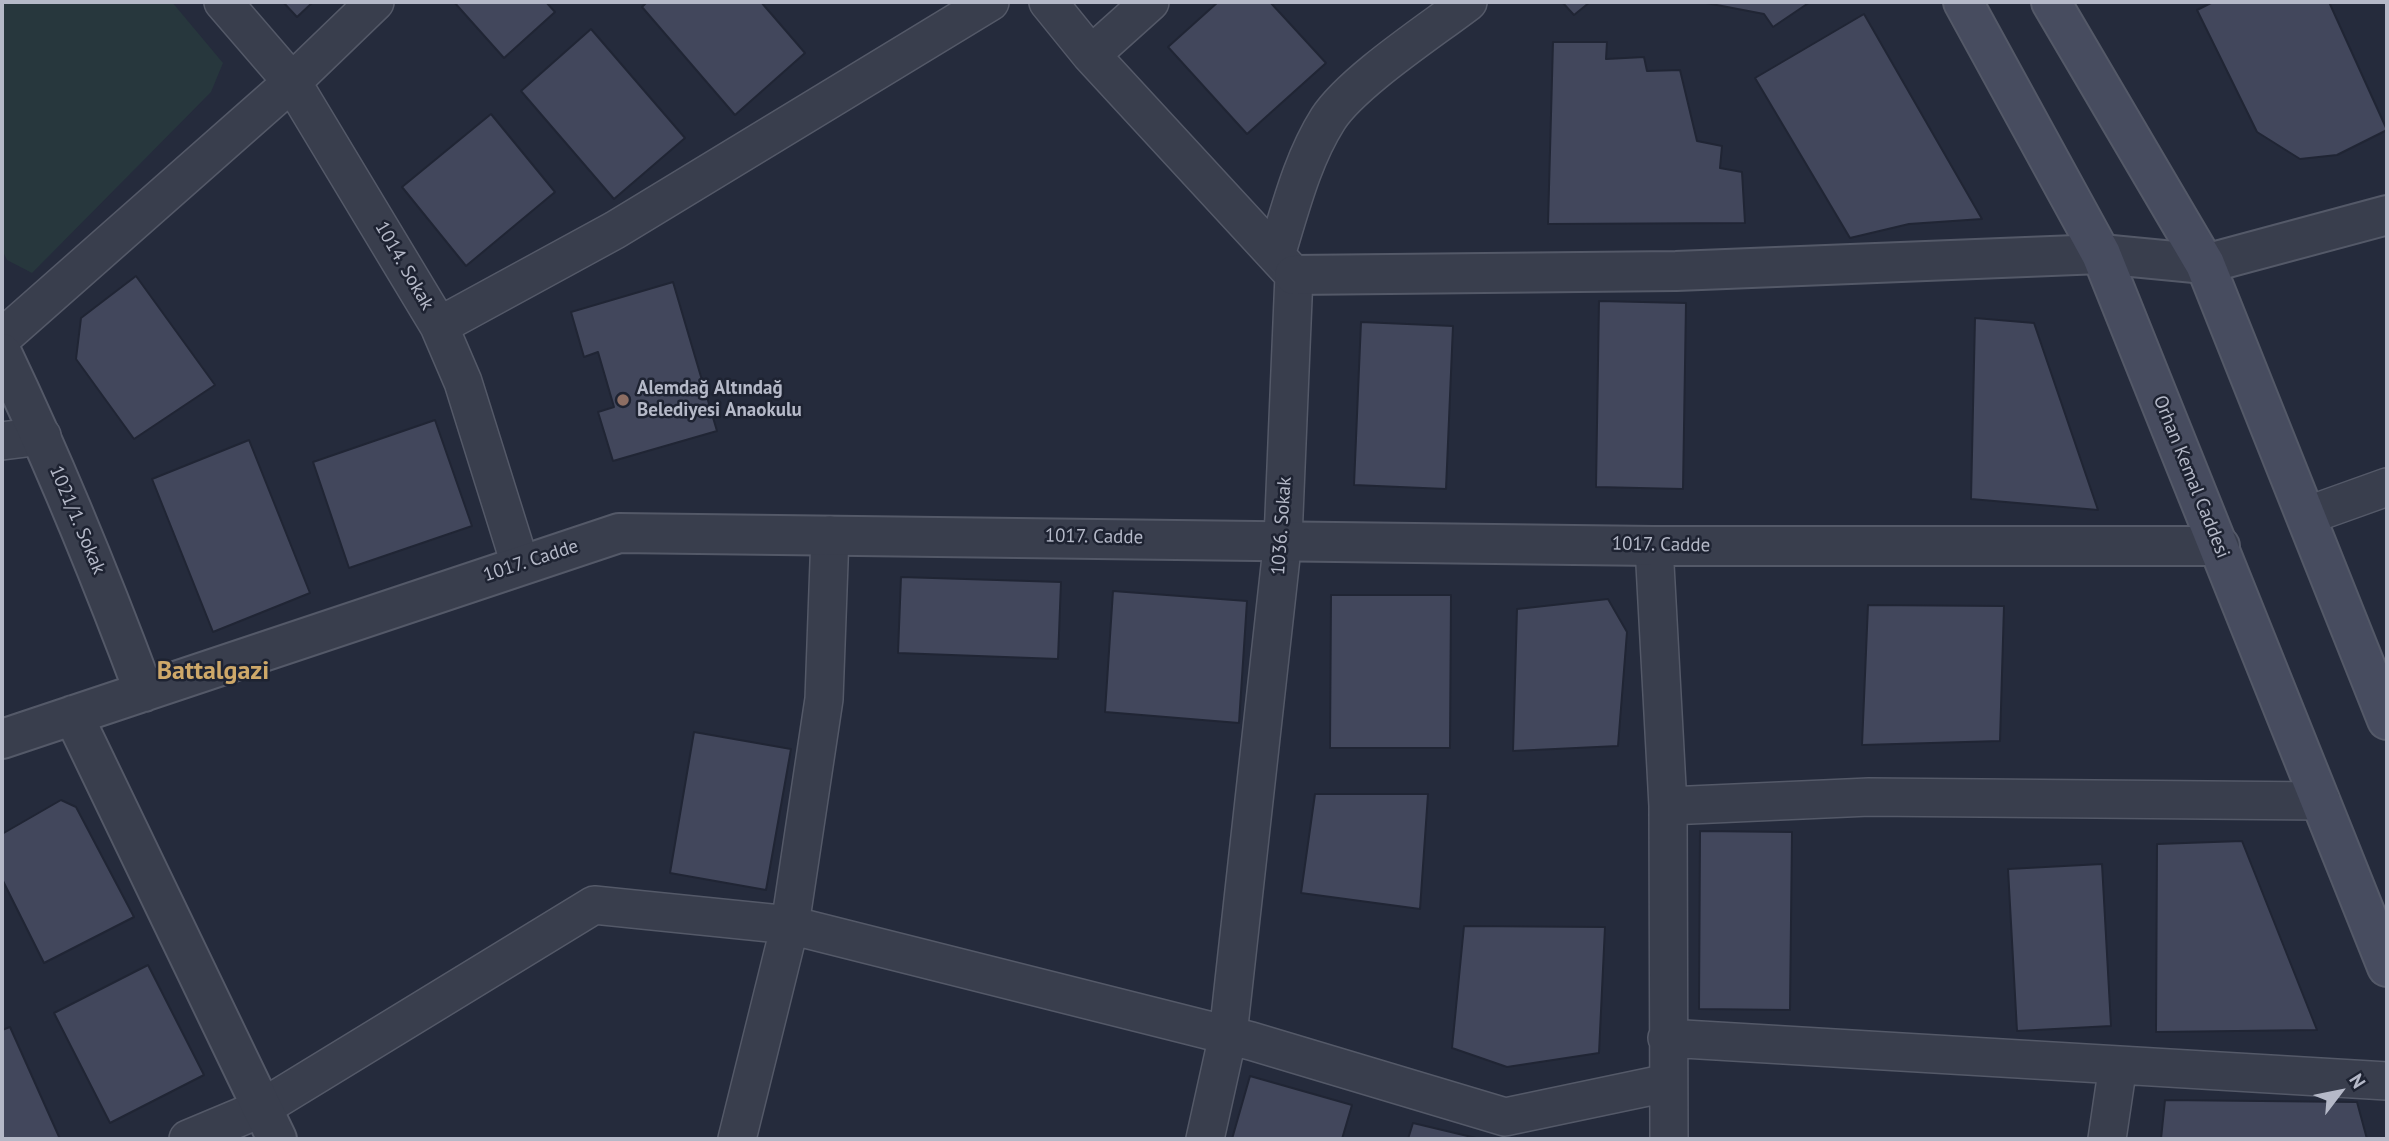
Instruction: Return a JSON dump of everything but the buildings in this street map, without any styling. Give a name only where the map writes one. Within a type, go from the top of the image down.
[{"type":"main road","name":"Orhan Kemal Caddesi","points":[[1963,2],[2101,254],[2387,967]]},
{"type":"main road","points":[[2051,2],[2205,264],[2387,720]]},
{"type":"street","name":"1014. Sokak","points":[[223,2],[292,82],[439,326],[463,382],[520,564]]},
{"type":"street","points":[[2,338],[292,82],[375,2]]},
{"type":"street","points":[[439,326],[615,230],[990,2]]},
{"type":"street","points":[[1048,2],[1091,55],[1285,265],[1676,271],[2101,254],[2205,264],[2387,215]]},
{"type":"street","points":[[1091,55],[1150,2]]},
{"type":"street","name":"1036. Sokak","points":[[1205,1139],[1228,1035],[1283,539],[1285,265],[1296,190],[1315,140],[1346,97],[1468,2]]},
{"type":"street","name":"1021/1. Sokak","points":[[2,353],[41,436],[97,568],[144,692]]},
{"type":"street","points":[[2,441],[41,436]]},
{"type":"street","points":[[2306,516],[2387,487]]},
{"type":"street","name":"1017. Cadde","points":[[2,739],[619,533],[1283,539],[1654,546],[2220,546]]},
{"type":"street","points":[[737,1139],[790,925],[824,699],[830,535]]},
{"type":"street","points":[[1654,546],[1668,806],[1669,1139]]},
{"type":"street","points":[[73,715],[269,1123]]},
{"type":"street","points":[[1668,806],[1869,797],[2320,801]]},
{"type":"street","points":[[188,1139],[269,1123],[594,905],[790,925],[1228,1035],[1505,1117],[1667,1083]]},
{"type":"street","points":[[1667,1038],[2387,1081]]},
{"type":"street","points":[[2107,1139],[2118,1065]]},
{"type":"shaded area","points":[[2,2],[172,2],[223,63],[211,92],[32,273],[7,260],[2,250]]},
{"type":"place","name":"Alemdağ Altındağ Belediyesi Anaokulu","points":[[623,400]]},
{"type":"district","name":"Battalgazi","points":[[213,672]]}]
